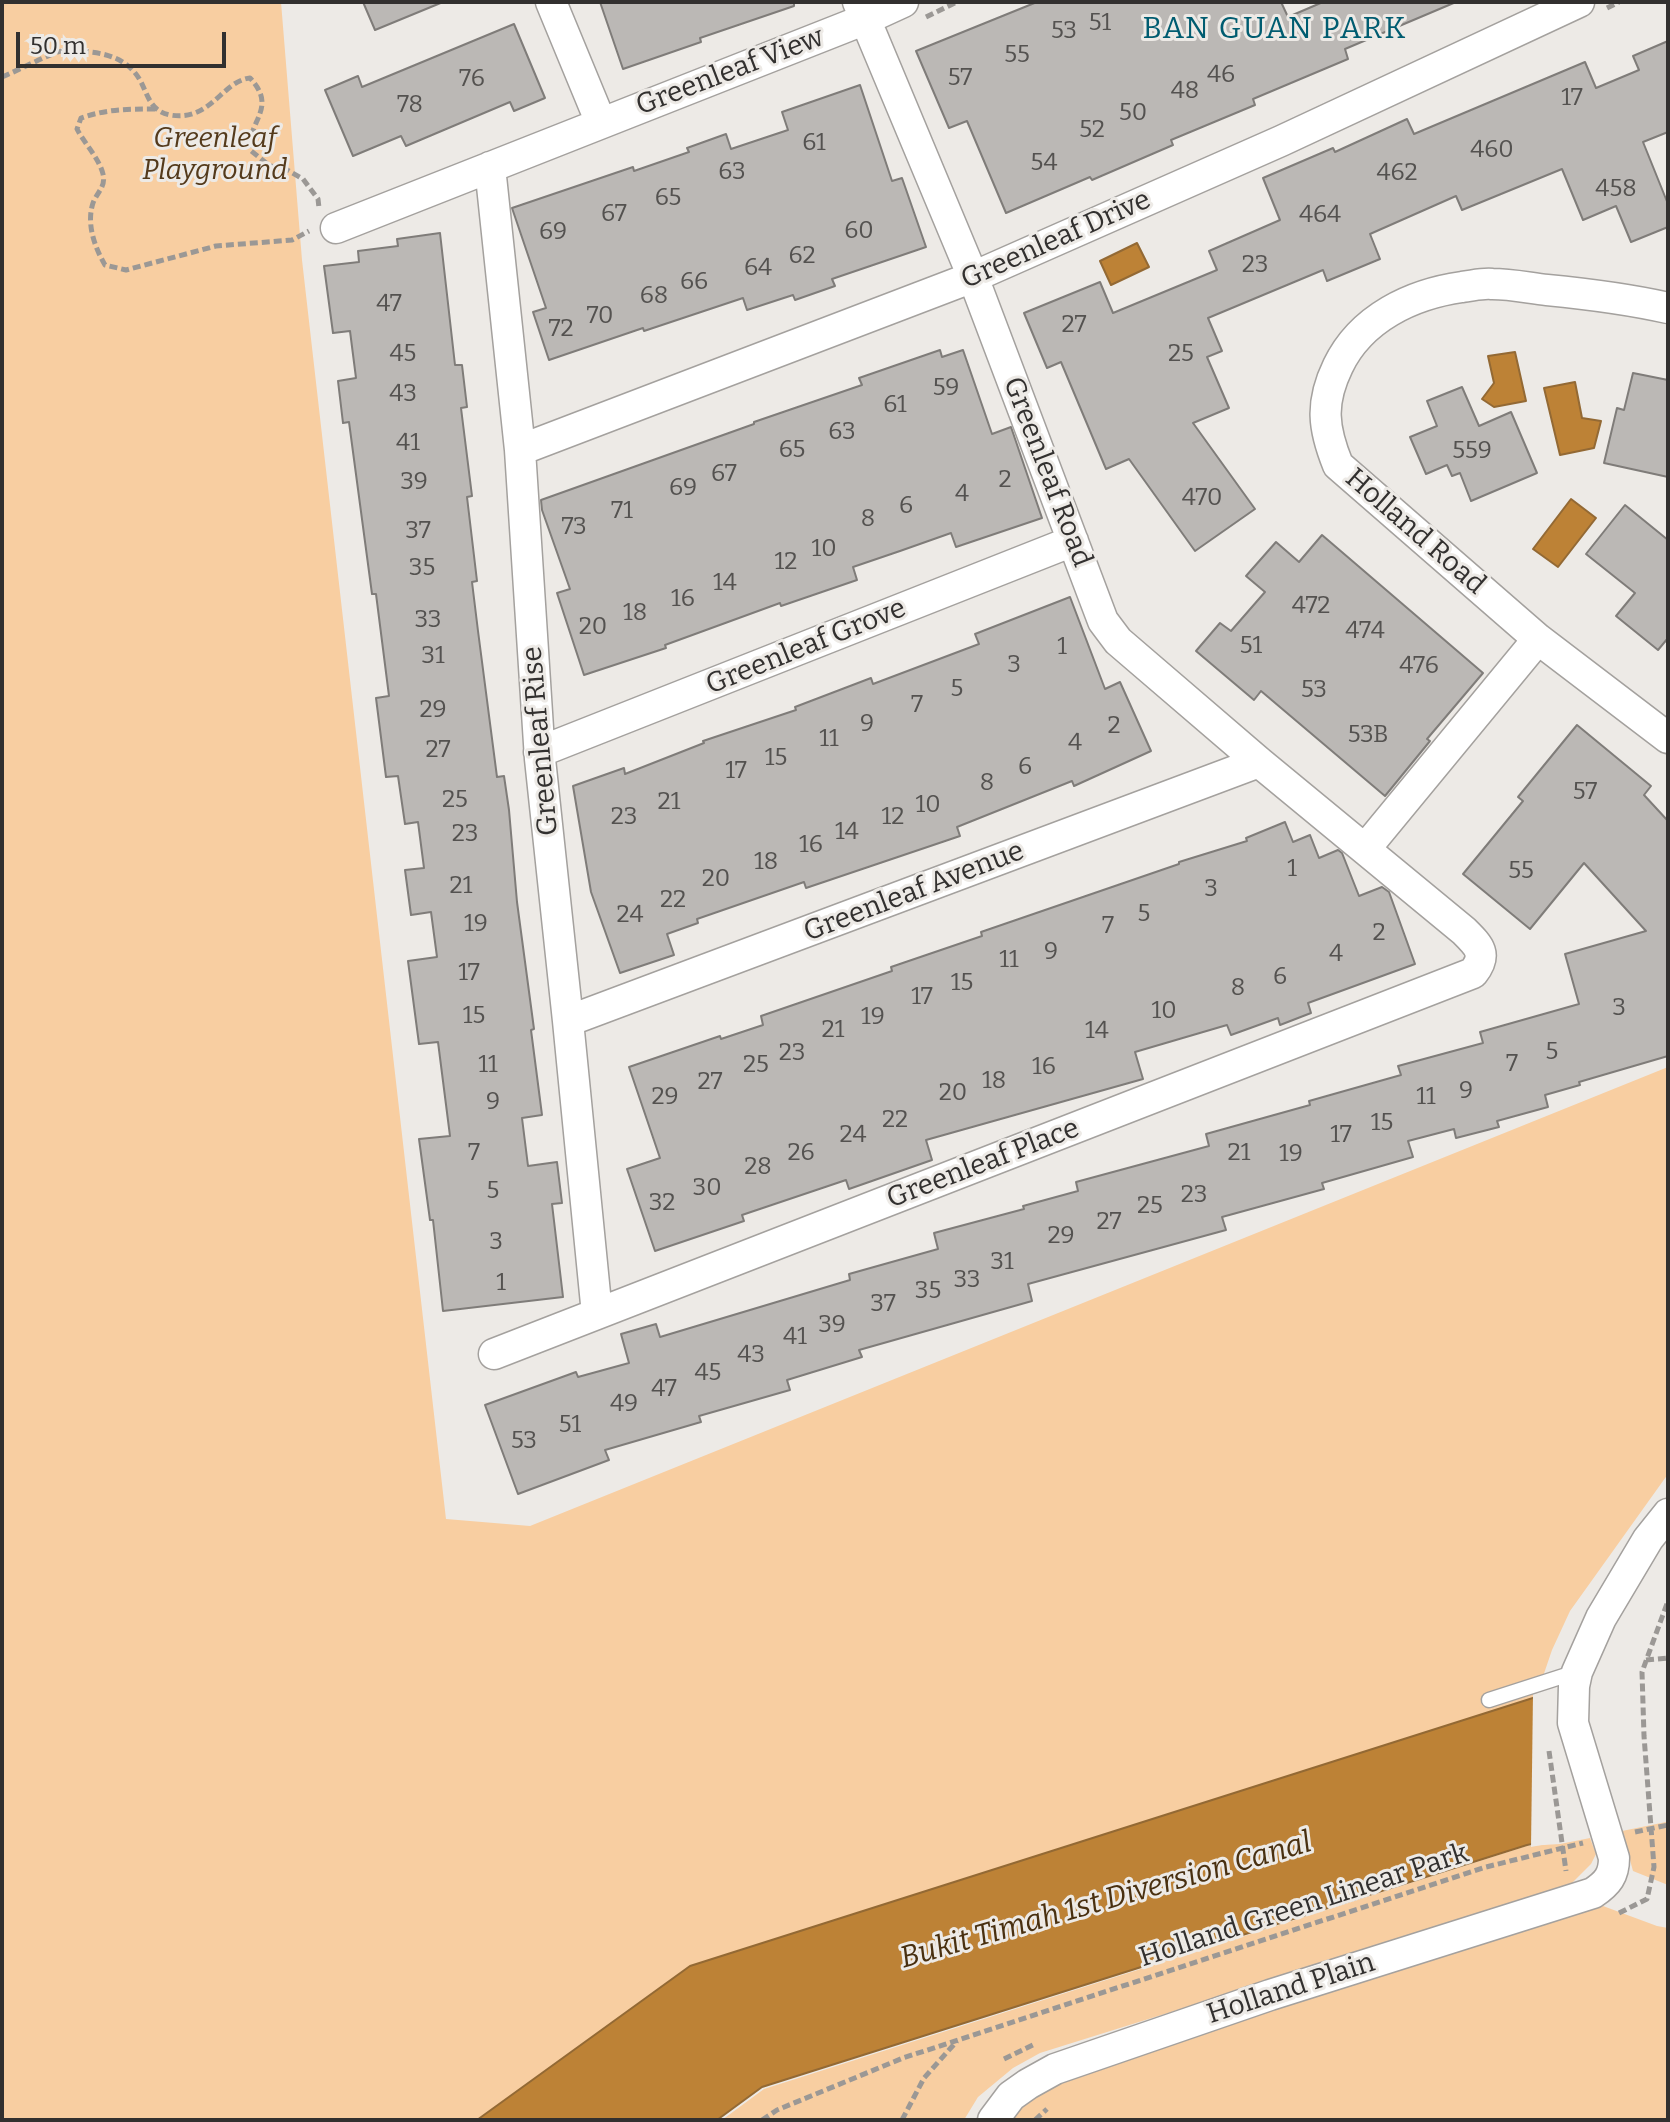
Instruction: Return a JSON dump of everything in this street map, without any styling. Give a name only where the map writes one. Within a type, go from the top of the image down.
[{"type":"street","name":"Greenleaf View","points":[[551,2],[601,123]]},
{"type":"street","name":"Greenleaf View","points":[[322,223],[490,167],[862,11],[903,2]]},
{"type":"street","name":"Greenleaf Drive","points":[[520,450],[973,277],[1267,147],[1579,2]]},
{"type":"street","name":"Greenleaf Road","points":[[862,11],[973,277],[1103,621],[1118,641],[1477,943],[1482,955],[1473,973]]},
{"type":"street","name":"Greenleaf Rise","points":[[490,167],[520,450],[539,752],[597,1314]]},
{"type":"street","name":"Holland Road","points":[[1668,308],[1623,298],[1490,283],[1444,290],[1403,303],[1378,318],[1356,337],[1331,382],[1325,407],[1328,440],[1338,465],[1538,639],[1668,738]]},
{"type":"street","name":"Greenleaf Grove","points":[[539,752],[1073,541]]},
{"type":"street","points":[[1365,849],[1538,639]]},
{"type":"street","name":"Greenleaf Avenue","points":[[568,1021],[1259,762]]},
{"type":"street","name":"Greenleaf Place","points":[[494,1354],[1473,973]]},
{"type":"street","points":[[1607,1835],[1573,1723],[1575,1679],[1601,1618],[1648,1539],[1668,1514]]},
{"type":"street","name":"Holland Plain","points":[[993,2120],[1011,2096],[1055,2069],[1270,1995],[1593,1893],[1604,1886],[1614,1873],[1614,1858],[1607,1835]]},
{"type":"lane","points":[[1489,1700],[1575,1679]]},
{"type":"path","points":[[2,77],[61,51],[98,52],[122,61],[139,78],[155,109]]},
{"type":"path","points":[[250,78],[262,90],[263,104],[249,140],[250,150],[270,166],[284,168],[303,179],[318,199],[322,223],[292,240],[216,246],[126,270],[105,265],[97,252],[91,226],[93,203],[103,189],[103,174],[77,129],[81,118],[97,112],[155,109],[171,115],[203,110],[242,79],[250,78]]},
{"type":"path","points":[[1647,1899],[1654,1867],[1642,1672],[1668,1601]]},
{"type":"path","points":[[1646,1660],[1668,1658]]},
{"type":"path","name":"Holland Green Linear Park","points":[[762,2120],[777,2110],[903,2058],[1486,1867],[1563,1845],[1668,1825]]},
{"type":"path","points":[[1563,1845],[1567,1870]]},
{"type":"path","name":"Holland Green Linear Park","points":[[902,2120],[924,2078],[958,2041]]},
{"type":"path","points":[[1035,2120],[1045,2110]]},
{"type":"green space","name":"Greenleaf Playground","points":[[2,2],[281,2],[302,260],[446,1519],[530,1526],[1668,1067],[1668,1474],[1570,1611],[1552,1650],[1536,1697],[690,1966],[477,2120],[2,2120]]},
{"type":"green space","points":[[1667,1818],[1668,1885],[1633,1871],[1622,1831],[1666,1822]]},
{"type":"green space","points":[[1590,1838],[1596,1854],[1591,1864],[1567,1888],[1040,2053],[1013,2068],[978,2097],[964,2120],[722,2120],[764,2089],[1527,1846]]},
{"type":"green space","points":[[1603,1906],[1668,1928],[1668,2120],[1009,2120],[1052,2075]]},
{"type":"water","points":[[1137,243],[1149,267],[1111,285],[1100,261]]},
{"type":"water","points":[[1515,352],[1526,401],[1494,407],[1482,399],[1494,383],[1488,356]]},
{"type":"water","points":[[1575,382],[1582,418],[1601,421],[1594,448],[1560,455],[1544,388]]},
{"type":"water","points":[[1571,499],[1596,518],[1558,567],[1533,549]]},
{"type":"water","name":"Bukit Timah 1st Diversion Canal","points":[[1668,1671],[1668,1817],[1527,1845],[762,2087],[717,2120],[477,2120],[690,1966],[1536,1697]]},
{"type":"pier","points":[[1668,1667],[1666,1821],[1531,1847],[1533,1694]]},
{"type":"building","points":[[363,2],[443,2],[375,30]]},
{"type":"building","points":[[600,2],[794,2],[794,6],[700,38],[701,42],[623,69]]},
{"type":"building","points":[[1037,2],[1281,2],[1288,17],[1323,2],[1456,2],[1345,49],[1348,59],[1253,99],[1255,105],[1171,140],[1173,145],[1006,213],[967,121],[949,128],[916,51]]},
{"type":"building","points":[[514,24],[545,98],[514,111],[510,102],[406,146],[401,136],[353,156],[325,90],[358,76],[362,87]]},
{"type":"building","points":[[1668,41],[1668,132],[1643,142],[1668,204],[1668,227],[1631,242],[1616,206],[1583,220],[1562,169],[1462,210],[1456,196],[1370,234],[1380,259],[1327,281],[1323,270],[1208,318],[1222,351],[1207,357],[1229,408],[1193,423],[1255,509],[1195,551],[1129,459],[1106,469],[1061,362],[1047,368],[1024,313],[1100,282],[1113,313],[1217,270],[1209,251],[1280,220],[1263,178],[1333,148],[1335,152],[1407,119],[1414,134],[1585,62],[1596,88],[1639,70],[1633,56]]},
{"type":"building","points":[[860,85],[892,181],[902,178],[926,247],[832,279],[835,286],[795,300],[793,295],[747,310],[743,298],[549,360],[533,312],[546,308],[512,208],[633,167],[634,171],[689,152],[687,148],[726,134],[731,149],[788,130],[782,112]]},
{"type":"building","points":[[440,233],[455,365],[462,365],[467,407],[461,408],[472,496],[467,497],[477,581],[472,582],[497,777],[504,776],[509,810],[542,1115],[522,1118],[528,1166],[557,1162],[562,1203],[552,1204],[563,1297],[443,1311],[433,1220],[430,1220],[419,1139],[450,1136],[438,1042],[419,1044],[408,961],[437,957],[431,912],[411,915],[405,870],[424,868],[418,822],[405,824],[398,776],[386,777],[376,698],[389,696],[349,422],[343,423],[338,381],[356,378],[350,331],[333,333],[324,266],[359,262],[358,251],[398,246],[397,239]]},
{"type":"building","points":[[940,350],[942,357],[963,350],[992,434],[1011,427],[1042,518],[956,547],[951,533],[853,567],[857,580],[781,606],[780,603],[665,645],[666,648],[584,675],[557,593],[570,589],[541,500],[862,385],[859,378]]},
{"type":"building","points":[[1633,373],[1668,380],[1668,477],[1604,463],[1617,408],[1624,410]]},
{"type":"building","points":[[1462,387],[1479,426],[1511,412],[1537,473],[1471,501],[1460,473],[1452,476],[1447,465],[1426,474],[1410,437],[1437,426],[1427,401]]},
{"type":"building","points":[[1625,505],[1668,540],[1668,638],[1658,650],[1616,616],[1635,593],[1586,554]]},
{"type":"building","points":[[1322,535],[1483,673],[1427,739],[1430,741],[1385,796],[1261,691],[1254,700],[1196,651],[1220,623],[1231,631],[1265,592],[1246,576],[1276,542],[1299,562]]},
{"type":"building","points":[[1070,597],[1105,689],[1120,682],[1151,751],[1074,786],[1072,781],[957,827],[960,836],[806,888],[804,882],[697,919],[698,923],[667,934],[674,955],[620,973],[591,892],[573,786],[624,768],[625,774],[703,741],[796,710],[795,707],[871,678],[873,684],[979,644],[975,634]]},
{"type":"building","points":[[1577,725],[1651,786],[1644,795],[1668,821],[1668,1056],[1545,1095],[1548,1107],[1497,1121],[1499,1127],[1456,1138],[1454,1129],[1408,1141],[1413,1157],[1322,1183],[1324,1189],[1222,1217],[1226,1230],[1028,1284],[1032,1301],[859,1350],[862,1357],[787,1380],[790,1390],[699,1416],[701,1422],[605,1450],[609,1460],[518,1494],[485,1405],[576,1372],[578,1377],[629,1363],[621,1334],[656,1324],[660,1337],[850,1280],[849,1274],[938,1249],[934,1233],[1078,1191],[1076,1182],[1209,1146],[1206,1134],[1401,1075],[1398,1066],[1483,1043],[1480,1032],[1579,1004],[1565,954],[1646,931],[1584,863],[1530,929],[1463,874],[1523,801],[1518,797]]},
{"type":"building","points":[[1285,822],[1293,842],[1310,835],[1319,858],[1338,850],[1342,853],[1359,896],[1382,887],[1389,892],[1415,964],[1308,1003],[1311,1013],[1280,1025],[1278,1018],[1231,1035],[1227,1025],[1135,1052],[1143,1079],[926,1140],[932,1160],[849,1189],[846,1180],[742,1215],[744,1221],[655,1251],[627,1169],[660,1158],[629,1067],[763,1025],[761,1016],[892,971],[891,967],[982,936],[981,932],[1247,841],[1246,838]]},
{"type":"district","name":"BAN GUAN PARK","points":[[1275,30]]}]
